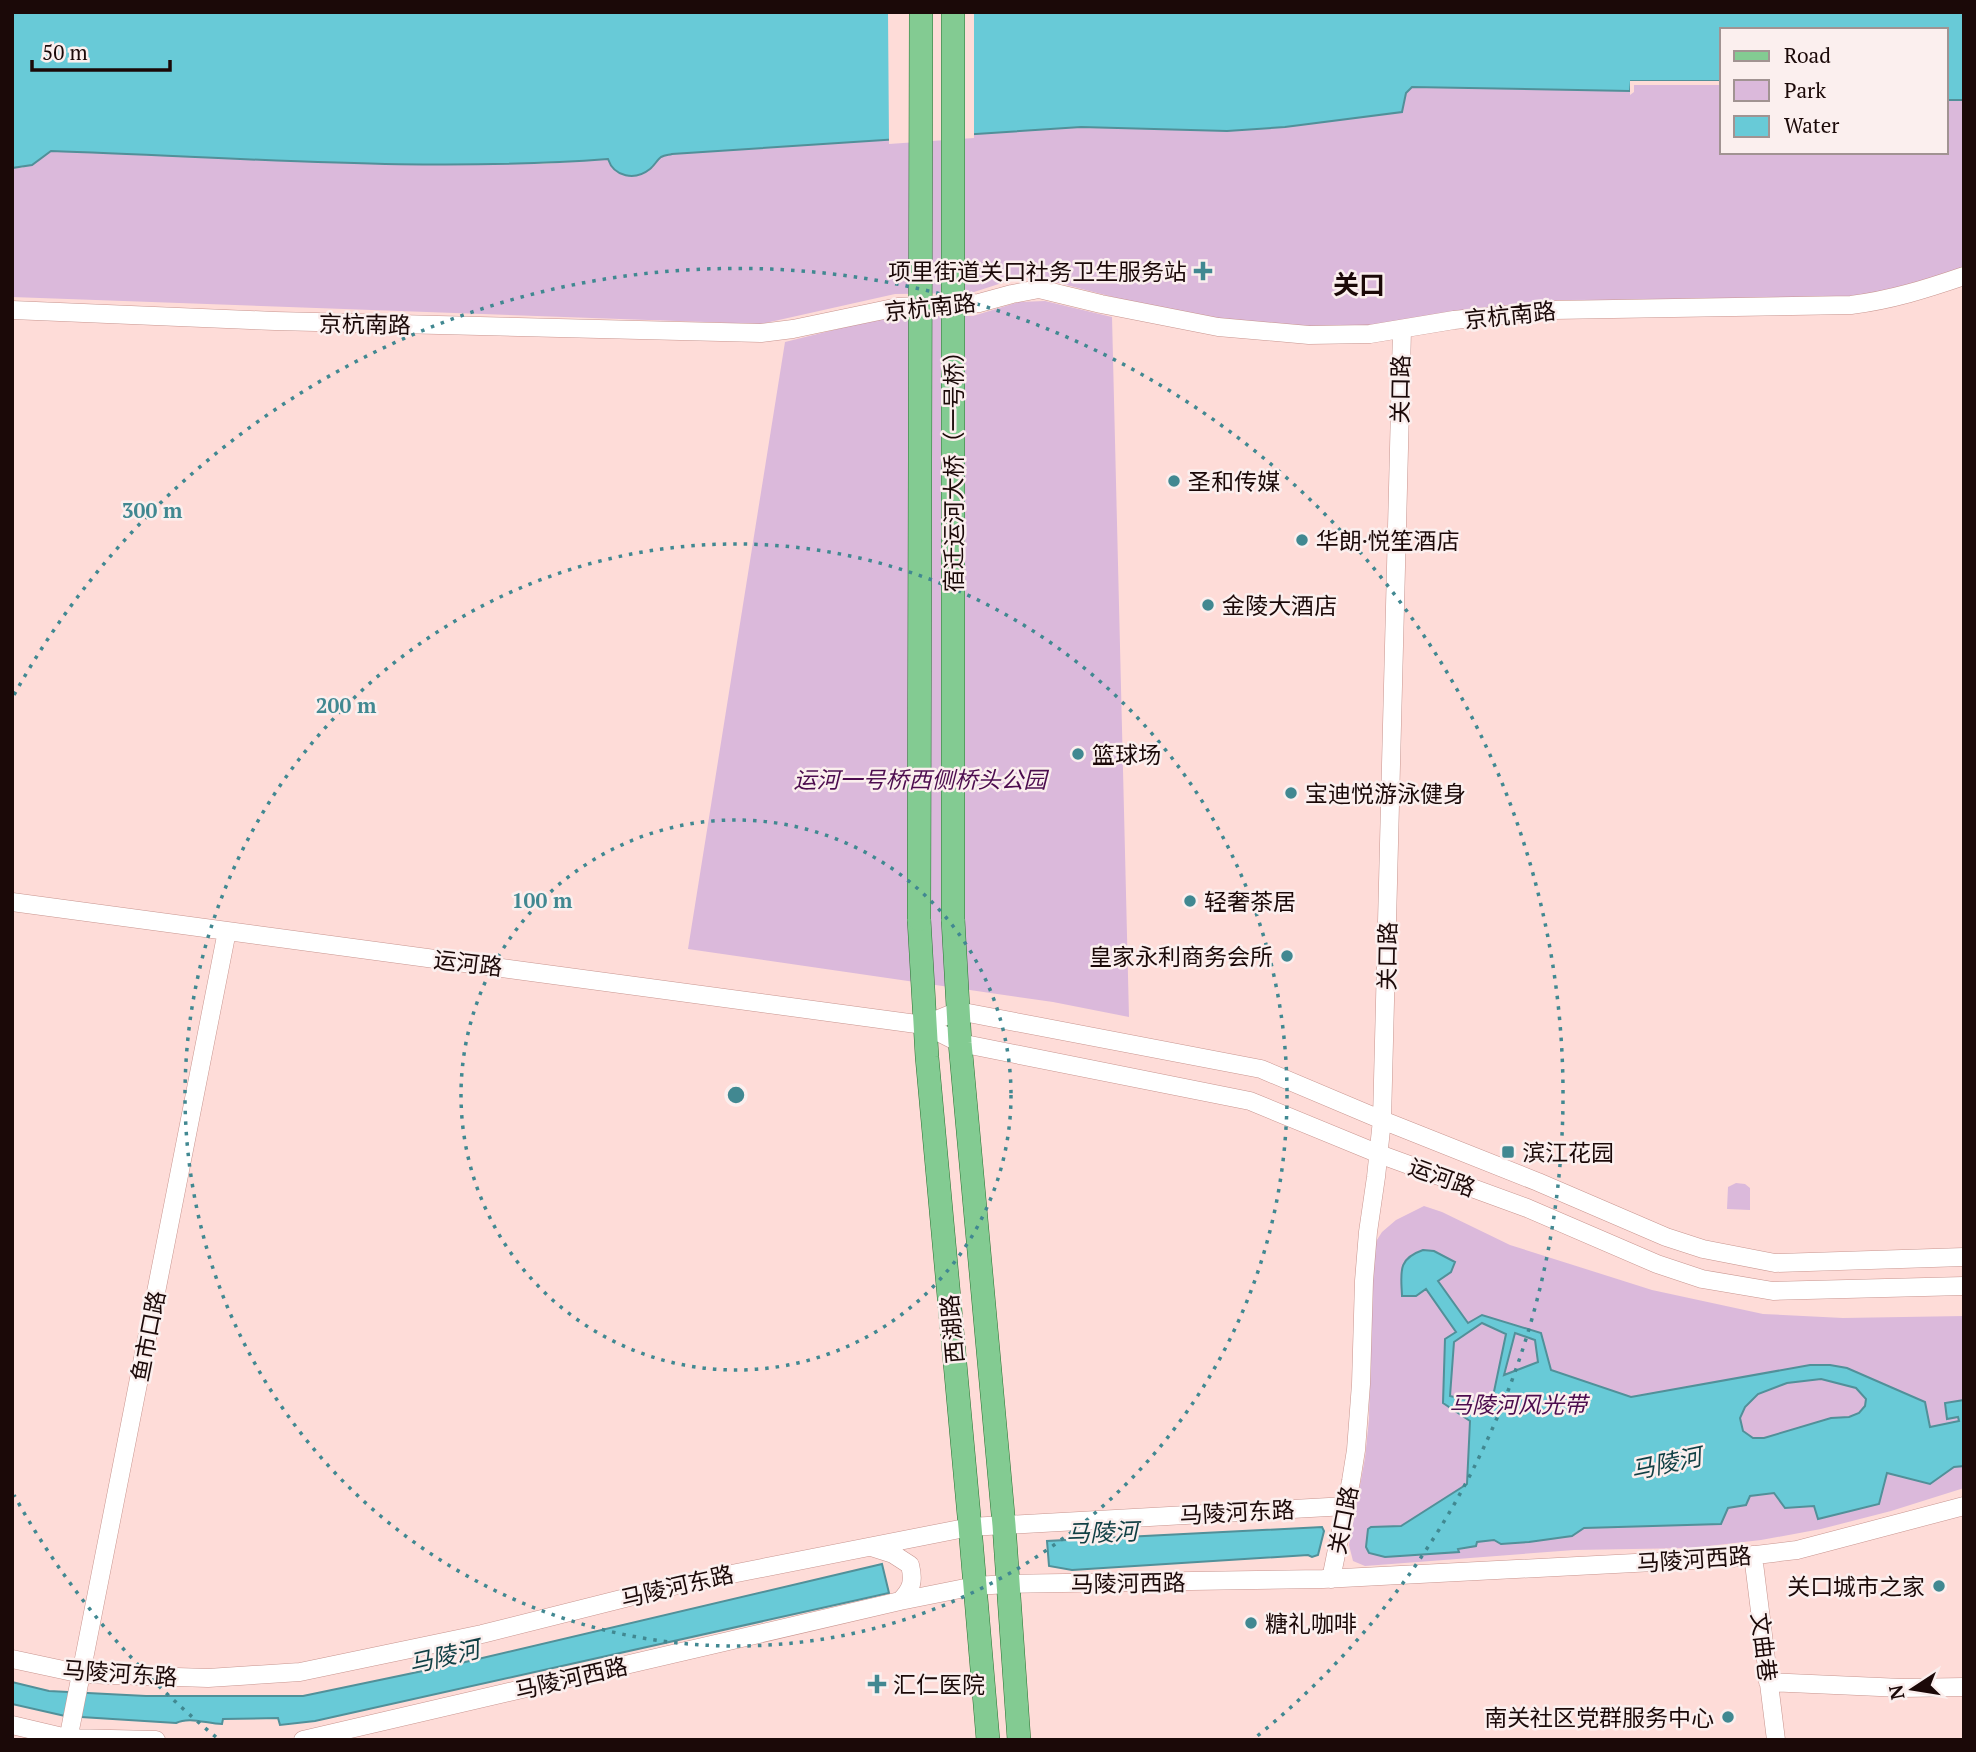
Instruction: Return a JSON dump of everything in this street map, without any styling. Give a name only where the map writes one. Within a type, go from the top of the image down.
[{"type":"main road","name":"宿迁运河大桥（一号桥）","points":[[919,919],[921,12]]},
{"type":"main road","name":"宿迁运河大桥（一号桥）","points":[[953,12],[953,919]]},
{"type":"main road","name":"西湖路","points":[[919,919],[924,1025],[988,1740]]},
{"type":"main road","name":"西湖路","points":[[953,919],[960,1043],[1004,1525],[1019,1740]]},
{"type":"street","name":"京杭南路","points":[[12,310],[275,321],[761,333],[898,307],[979,303],[1039,289],[1218,327],[1309,335],[1361,335],[1454,320],[1553,310],[1851,305],[1884,301],[1964,276]]},
{"type":"street","name":"关口路","points":[[1331,1579],[1351,1482],[1359,1419],[1368,1232],[1382,1120],[1402,330]]},
{"type":"street","name":"运河路","points":[[12,902],[924,1025],[960,1043],[1250,1101],[1379,1154],[1527,1208],[1657,1264],[1702,1279],[1773,1292],[1964,1286]]},
{"type":"street","name":"鱼市口路","points":[[67,1739],[227,931]]},
{"type":"street","name":"运河路","points":[[958,1011],[1261,1069],[1666,1237],[1703,1249],[1776,1263],[1964,1257]]},
{"type":"street","points":[[924,1025],[958,1011]]},
{"type":"street","name":"马陵河东路","points":[[12,1659],[80,1681],[208,1678],[300,1672],[482,1634],[681,1584],[970,1527],[1346,1506]]},
{"type":"street","name":"马陵河西路","points":[[303,1740],[900,1601],[975,1586],[1331,1579],[1731,1558],[1797,1550],[1964,1506]]},
{"type":"street","points":[[869,1546],[893,1555],[909,1565],[913,1583],[910,1591],[900,1601]]},
{"type":"street","name":"文曲巷","points":[[1753,1555],[1776,1740]]},
{"type":"street","points":[[1768,1682],[1902,1688],[1964,1687]]},
{"type":"street","points":[[12,1724],[67,1739],[156,1740]]},
{"type":"green space","points":[[1630,81],[1720,81],[1720,154],[1948,154],[1948,100],[1964,100],[1964,269],[1896,290],[1848,299],[1562,300],[1492,307],[1385,325],[1308,328],[1218,319],[1140,304],[1043,279],[1020,277],[971,293],[895,294],[761,324],[12,297],[12,168],[22,168],[51,151],[543,164],[609,159],[652,168],[661,157],[672,154],[1081,127],[1227,131],[1285,127],[1402,112],[1406,93],[1412,87],[1630,91]]},
{"type":"green space","name":"运河一号桥西侧桥头公园","points":[[1045,301],[1112,317],[1129,1017],[1053,1002],[688,949],[785,342],[890,316],[973,316],[1019,302]]},
{"type":"green space","points":[[1736,1183],[1750,1188],[1750,1210],[1727,1209],[1728,1187]]},
{"type":"green space","name":"马陵河风光带","points":[[1424,1206],[1510,1245],[1652,1290],[1763,1314],[1843,1318],[1964,1316],[1964,1488],[1821,1529],[1761,1540],[1691,1548],[1574,1550],[1365,1566],[1353,1561],[1349,1545],[1365,1458],[1369,1419],[1375,1243],[1382,1232],[1396,1220]]},
{"type":"water","points":[[12,12],[1964,12],[1964,100],[1948,100],[1948,28],[1720,28],[1720,81],[1631,81],[1630,91],[1412,87],[1406,93],[1402,112],[1285,127],[1227,131],[1081,127],[672,154],[661,157],[644,173],[632,176],[615,170],[608,159],[469,165],[399,164],[51,151],[32,165],[12,168]]},
{"type":"water","name":"马陵河","points":[[1423,1250],[1434,1251],[1455,1262],[1451,1272],[1438,1281],[1468,1323],[1482,1315],[1541,1333],[1551,1370],[1631,1397],[1810,1365],[1830,1365],[1847,1368],[1925,1402],[1930,1427],[1959,1421],[1958,1417],[1947,1419],[1945,1403],[1964,1400],[1964,1466],[1954,1467],[1930,1484],[1887,1473],[1879,1504],[1818,1519],[1814,1506],[1785,1508],[1774,1493],[1750,1496],[1746,1505],[1728,1508],[1721,1524],[1584,1528],[1572,1536],[1529,1542],[1477,1542],[1476,1546],[1458,1549],[1459,1552],[1385,1557],[1369,1553],[1366,1547],[1368,1529],[1401,1526],[1467,1484],[1470,1421],[1443,1403],[1445,1339],[1456,1332],[1426,1289],[1416,1296],[1402,1296],[1402,1267]],"holes":[[[1482,1323],[1506,1334],[1491,1406],[1450,1396],[1454,1342]],[[1515,1333],[1535,1340],[1538,1362],[1504,1375]],[[1821,1379],[1856,1388],[1866,1399],[1865,1406],[1859,1413],[1849,1417],[1831,1418],[1764,1438],[1753,1438],[1743,1431],[1740,1418],[1745,1407],[1758,1394],[1787,1383]]]},
{"type":"water","points":[[1322,1527],[1324,1531],[1318,1555],[1312,1557],[1308,1555],[1072,1570],[1049,1566],[1047,1541]]},
{"type":"water","points":[[882,1564],[889,1593],[315,1721],[280,1725],[278,1718],[223,1719],[222,1724],[193,1720],[176,1723],[65,1716],[12,1704],[12,1682],[49,1691],[146,1696],[303,1696],[461,1663]]},
{"type":"pier","points":[[888,12],[974,12],[974,138],[889,144]]},
{"type":"pier","points":[[1630,81],[1720,81],[1720,85],[1634,85],[1634,92],[1630,95]]},
{"type":"place","name":"项里街道关口社务卫生服务站","points":[[1203,271]]},
{"type":"place","name":"圣和传媒","points":[[1174,481]]},
{"type":"place","name":"华朗·悦笙酒店","points":[[1302,540]]},
{"type":"place","name":"金陵大酒店","points":[[1208,605]]},
{"type":"place","name":"篮球场","points":[[1078,754]]},
{"type":"place","name":"宝迪悦游泳健身","points":[[1291,793]]},
{"type":"place","name":"轻奢茶居","points":[[1190,901]]},
{"type":"place","name":"皇家永利商务会所","points":[[1287,956]]},
{"type":"place","name":"滨江花园","points":[[1508,1152]]},
{"type":"place","name":"关口城市之家","points":[[1939,1586]]},
{"type":"place","name":"糖礼咖啡","points":[[1251,1623]]},
{"type":"place","name":"汇仁医院","points":[[877,1684]]},
{"type":"place","name":"南关社区党群服务中心","points":[[1728,1717]]},
{"type":"district","name":"关口","points":[[1359,284]]}]
